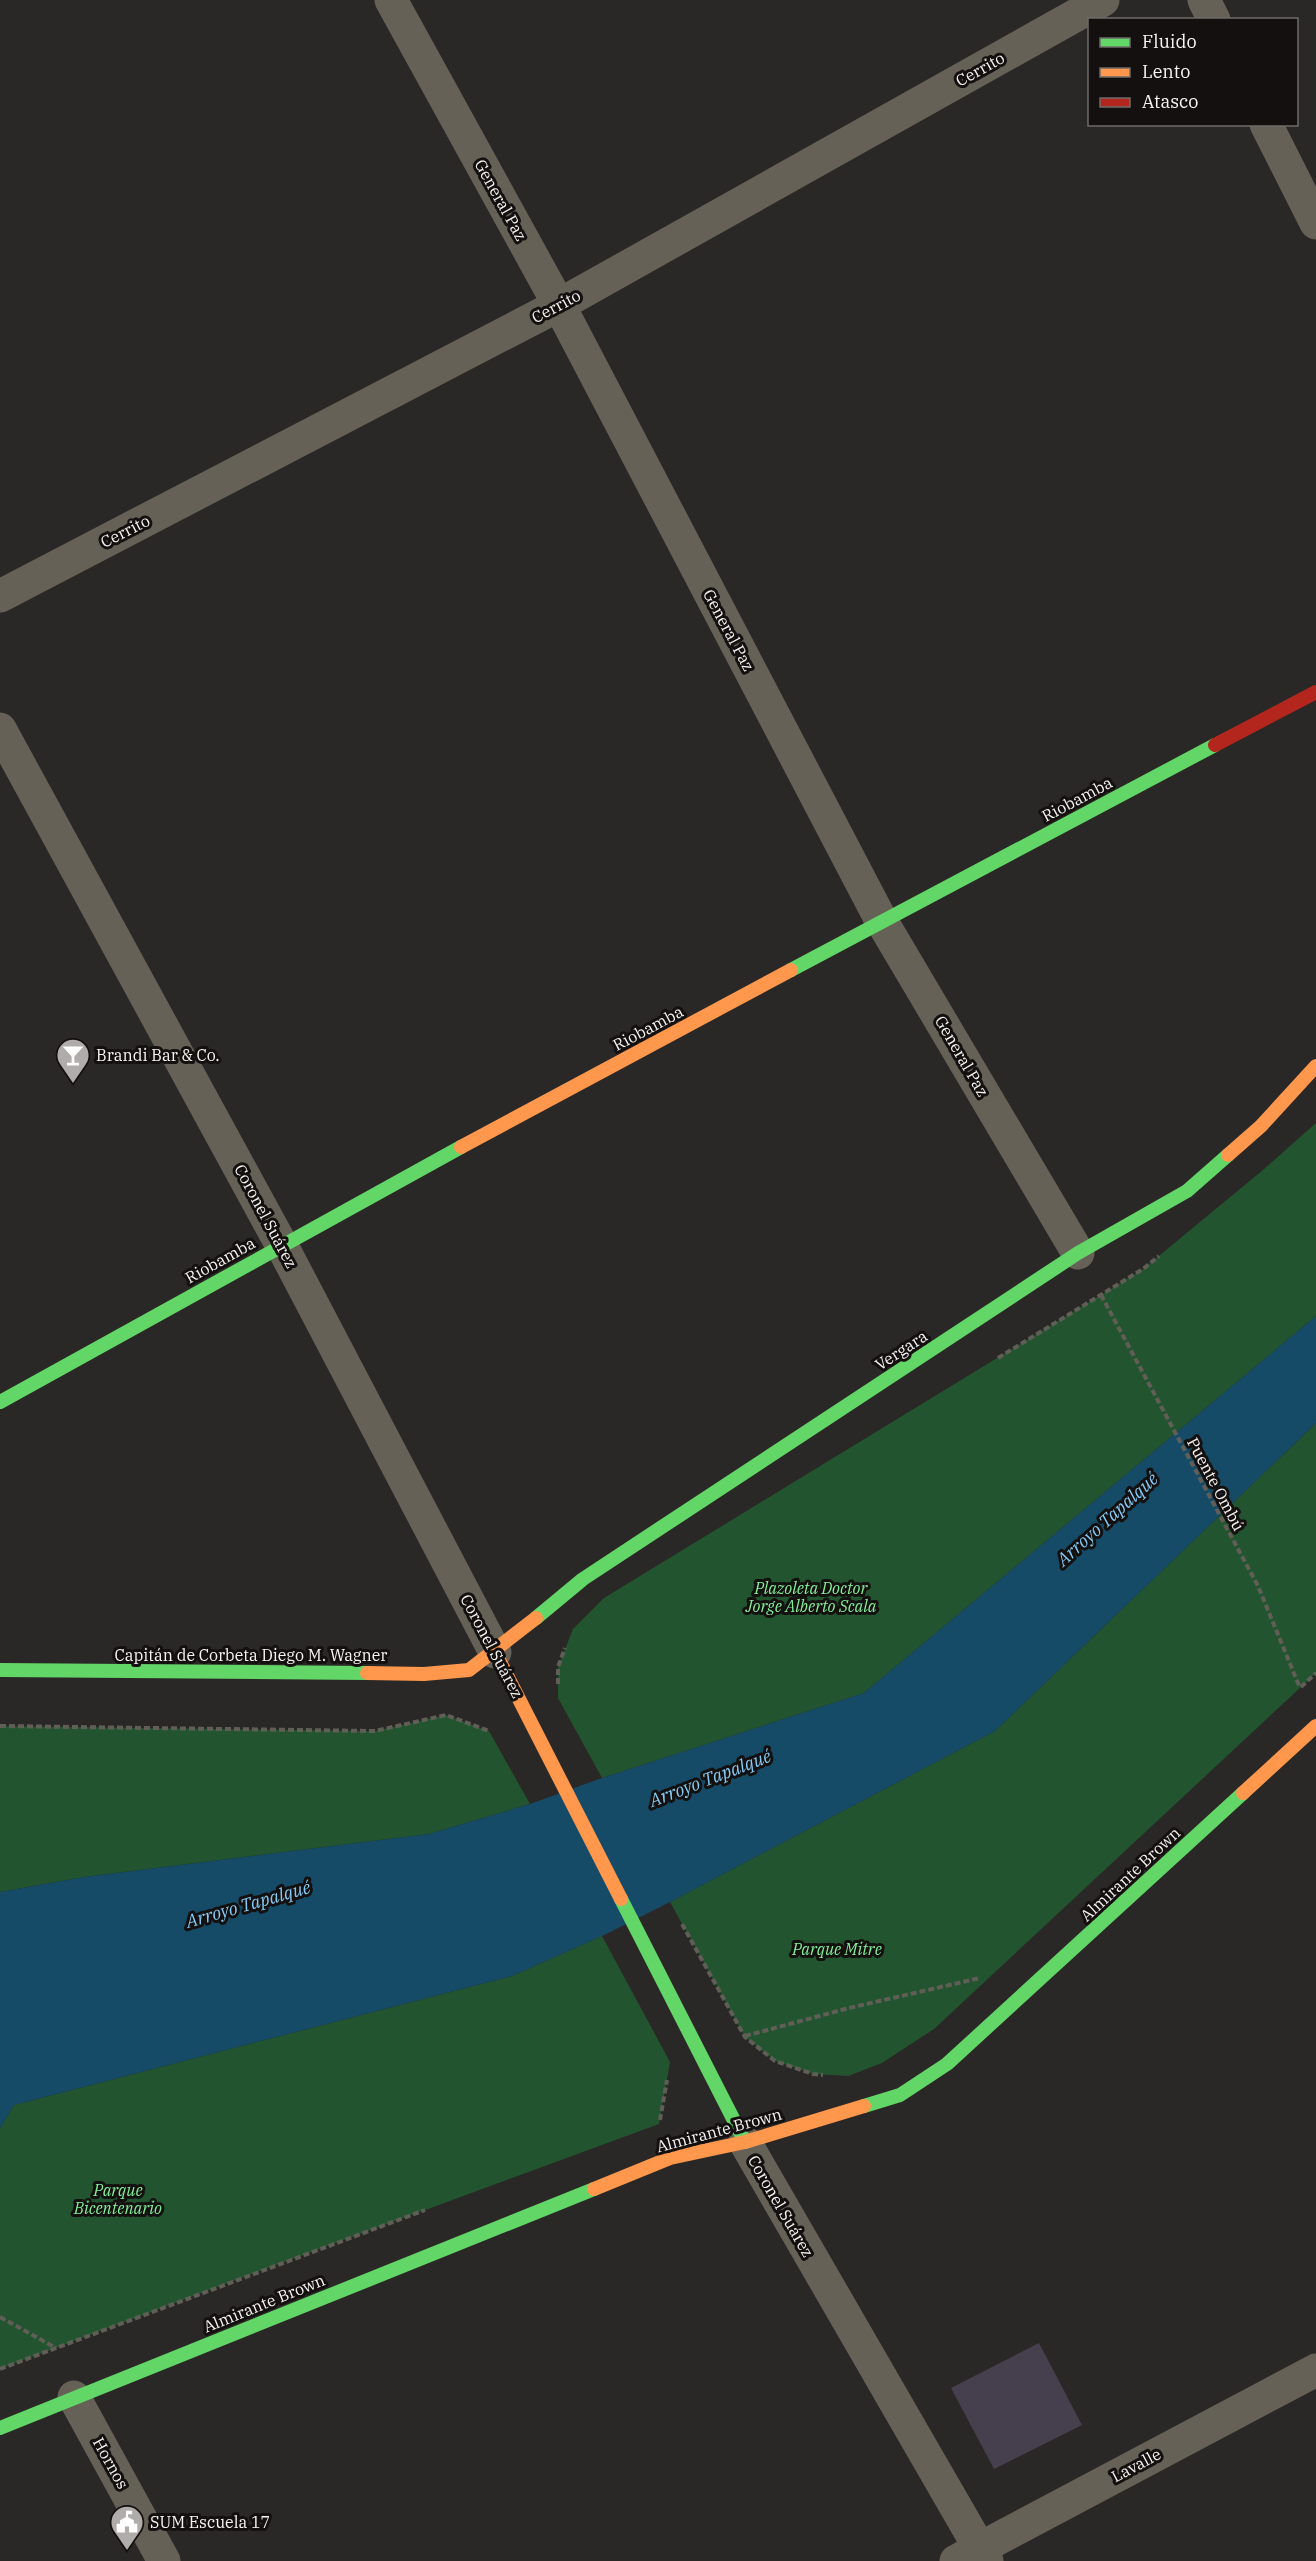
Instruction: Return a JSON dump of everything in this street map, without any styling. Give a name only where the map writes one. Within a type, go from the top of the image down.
[{"type":"street","name":"General Paz","points":[[391,0],[559,305],[881,920],[1077,1253]]},
{"type":"street","name":"Cerrito","points":[[0,596],[559,305],[1103,0]]},
{"type":"street","points":[[1204,0],[1213,18]]},
{"type":"street","points":[[1267,126],[1316,223]]},
{"type":"street","name":"Riobamba","points":[[0,1402],[281,1244],[881,920],[1316,692]]},
{"type":"street","name":"Coronel Suárez","points":[[0,729],[281,1244],[495,1652],[745,2142],[974,2557]]},
{"type":"street","name":"Vergara","points":[[495,1652],[583,1579],[1077,1253],[1187,1191],[1261,1126],[1316,1066]]},
{"type":"street","name":"Capitán de Corbeta Diego M. Wagner","points":[[0,1670],[424,1674],[469,1670],[495,1652]]},
{"type":"street","name":"Almirante Brown","points":[[0,2428],[670,2158],[745,2142],[900,2095],[947,2064],[1316,1726]]},
{"type":"street","name":"Lavalle","points":[[974,2557],[1316,2370]]},
{"type":"street","name":"Hornos","points":[[74,2397],[164,2561]]},
{"type":"path","name":"Puente Ombú","points":[[1101,1295],[1258,1586],[1300,1688]]},
{"type":"path","points":[[1291,1696],[1316,1673]]},
{"type":"path","points":[[0,1726],[375,1731],[446,1715],[489,1731]]},
{"type":"path","points":[[682,1922],[745,2037],[776,2061],[813,2074],[824,2075]]},
{"type":"path","points":[[745,2037],[849,2008],[991,1976]]},
{"type":"path","points":[[659,2124],[668,2072]]},
{"type":"path","points":[[0,2369],[429,2208]]},
{"type":"path","points":[[0,2317],[56,2348]]},
{"type":"green space","name":"Plazoleta Doctor Jorge Alberto Scala","points":[[1316,1123],[1316,1316],[864,1693],[602,1778],[558,1698],[558,1667],[573,1629],[604,1598],[1143,1269]]},
{"type":"green space","name":"Parque Mitre","points":[[1316,1423],[1316,1673],[934,2029],[882,2063],[848,2076],[813,2074],[775,2061],[745,2037],[670,1902],[995,1731]]},
{"type":"green space","points":[[446,1715],[489,1731],[530,1804],[429,1834],[84,1877],[0,1892],[0,1726],[375,1731]]},
{"type":"green space","name":"Parque Bicentenario","points":[[602,1936],[670,2062],[659,2124],[0,2369],[0,2128],[14,2105],[512,1976]]},
{"type":"water","name":"Arroyo Tapalqué","points":[[1316,1316],[1316,1423],[995,1731],[670,1902],[602,1936],[512,1976],[14,2105],[0,2128],[0,1892],[84,1877],[429,1834],[530,1804],[602,1778],[864,1693]]},
{"type":"building","points":[[1039,2343],[1082,2425],[994,2469],[951,2388]]},
{"type":"traffic: fast","points":[[791,970],[1215,745]]},
{"type":"traffic: fast","points":[[0,1402],[461,1147]]},
{"type":"traffic: fast","points":[[536,1618],[583,1579],[1078,1253],[1187,1191],[1228,1155]]},
{"type":"traffic: fast","points":[[0,1670],[367,1673]]},
{"type":"traffic: fast","points":[[864,2106],[900,2095],[947,2064],[1243,1793]]},
{"type":"traffic: fast","points":[[621,1899],[745,2142]]},
{"type":"traffic: fast","points":[[0,2428],[594,2189]]},
{"type":"traffic: slow","points":[[461,1147],[791,970]]},
{"type":"traffic: slow","points":[[1228,1155],[1261,1126],[1316,1066]]},
{"type":"traffic: slow","points":[[367,1673],[424,1674],[469,1670],[536,1618]]},
{"type":"traffic: slow","points":[[495,1652],[621,1899]]},
{"type":"traffic: slow","points":[[1243,1793],[1316,1726]]},
{"type":"traffic: slow","points":[[594,2189],[670,2158],[745,2142],[864,2106]]},
{"type":"traffic: jam","points":[[1215,745],[1316,692]]},
{"type":"place","name":"Brandi Bar & Co.","points":[[73,1084]]},
{"type":"place","name":"SUM Escuela 17","points":[[127,2551]]}]
